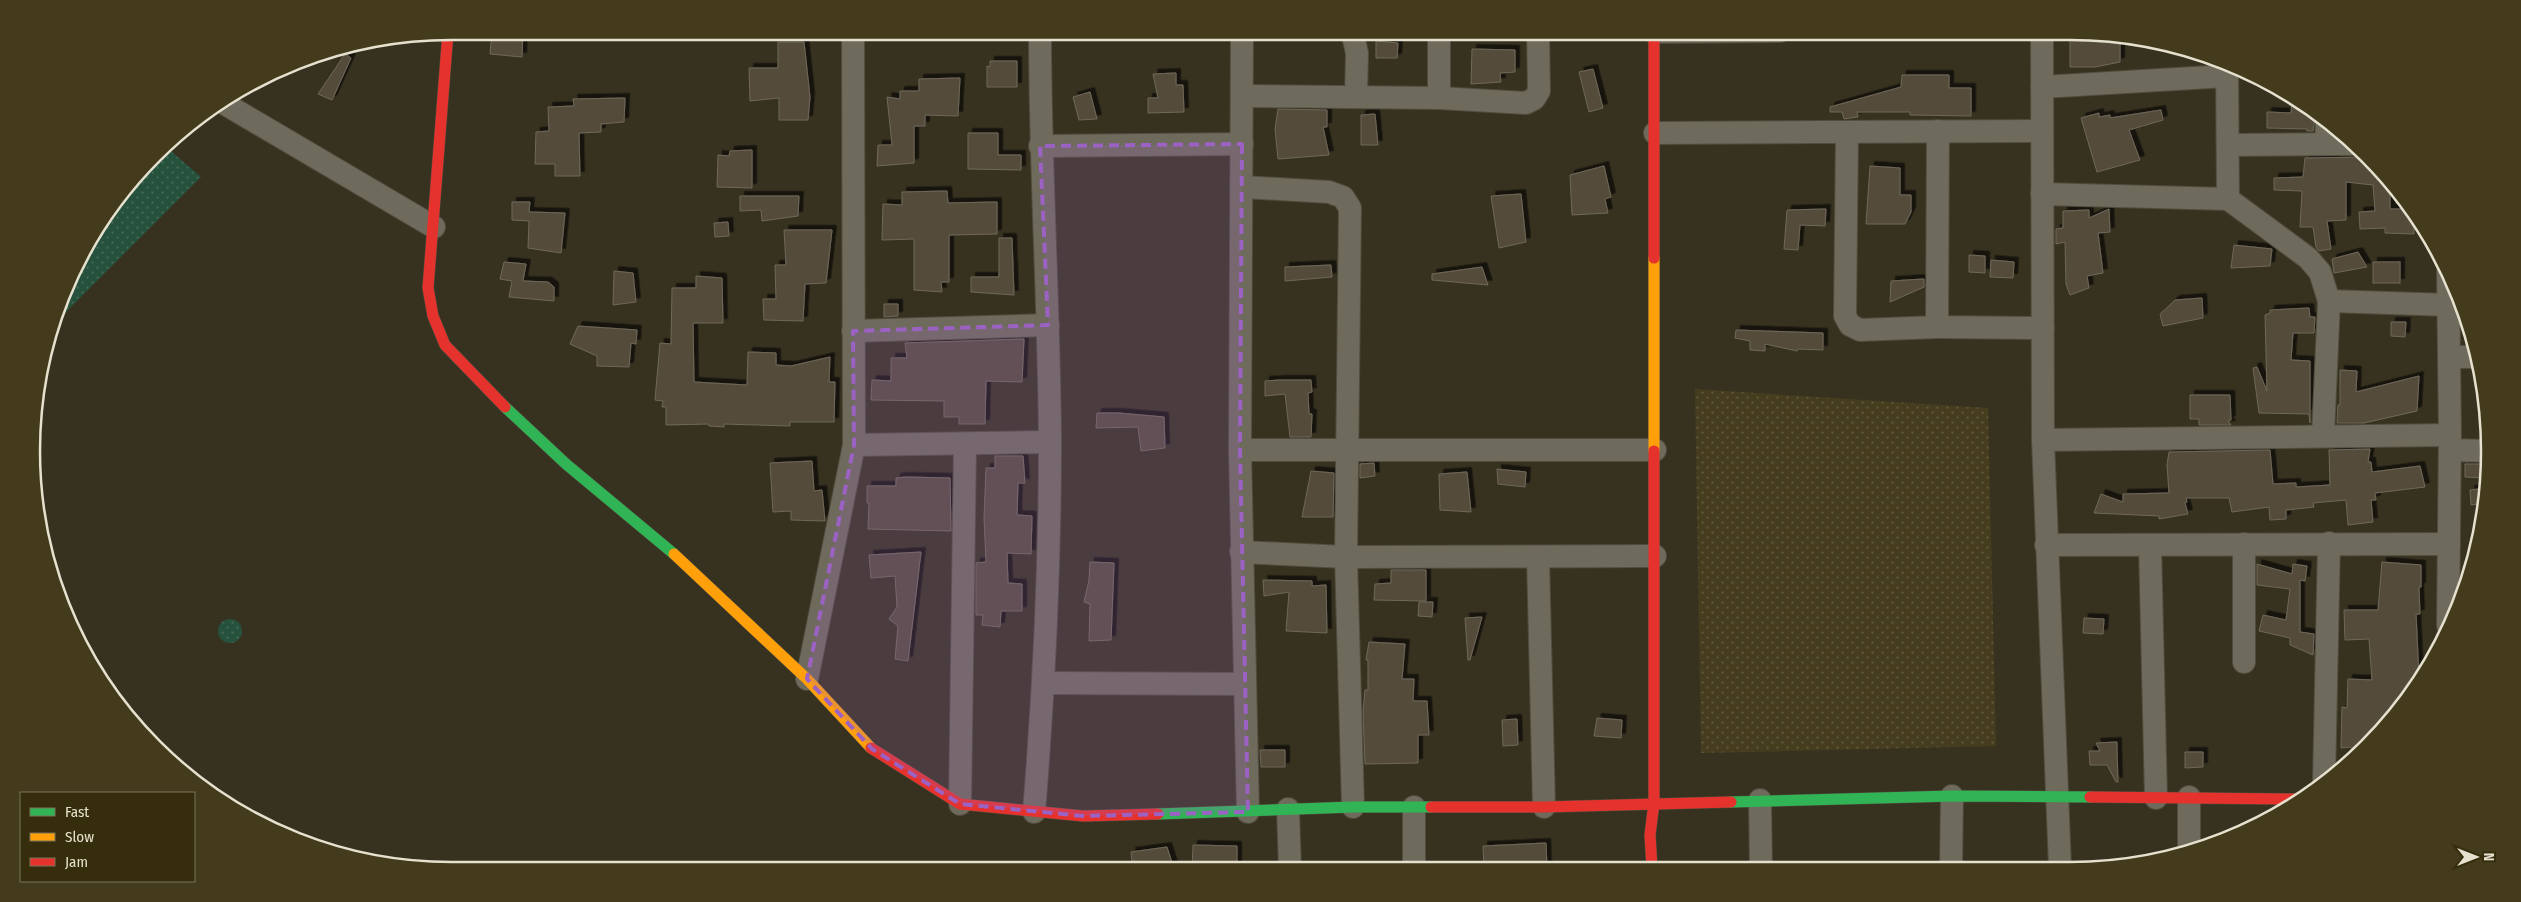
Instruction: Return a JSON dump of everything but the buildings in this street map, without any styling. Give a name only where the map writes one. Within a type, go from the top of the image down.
[{"type":"street","points":[[447,40],[428,288],[433,316],[445,345],[493,396],[566,464],[607,496],[692,570],[807,679],[872,749],[960,804],[1083,816],[1353,807],[1544,807],[1952,796],[2289,799]]},
{"type":"street","points":[[807,679],[854,445],[853,40]]},
{"type":"street","points":[[1034,812],[1044,684],[1050,442],[1048,325],[1040,146],[1040,40]]},
{"type":"street","points":[[1242,40],[1243,187],[1240,450],[1248,812]]},
{"type":"street","points":[[1354,40],[1357,53],[1356,96]]},
{"type":"street","points":[[1439,40],[1439,98]]},
{"type":"street","points":[[1242,96],[1439,98],[1526,103],[1534,100],[1539,91],[1538,40]]},
{"type":"street","points":[[1652,862],[1650,832],[1654,803],[1655,556],[1654,40]]},
{"type":"street","points":[[2042,40],[2043,440],[2060,862]]},
{"type":"street","points":[[2042,87],[2225,70]]},
{"type":"street","points":[[2227,71],[2228,199]]},
{"type":"street","points":[[228,106],[434,227]]},
{"type":"street","points":[[2326,144],[2327,130]]},
{"type":"street","points":[[1937,327],[1938,131]]},
{"type":"street","points":[[1655,133],[2042,131]]},
{"type":"street","points":[[1847,133],[1846,316],[1850,325],[1860,330],[1937,327],[2043,328]]},
{"type":"street","points":[[1040,146],[1242,144]]},
{"type":"street","points":[[2228,145],[2343,144]]},
{"type":"street","points":[[1243,187],[1329,192],[1342,198],[1350,208],[1349,450],[1346,557],[1353,807]]},
{"type":"street","points":[[2042,194],[2228,199],[2308,258],[2320,272],[2328,301],[2323,436]]},
{"type":"street","points":[[2448,612],[2450,442],[2449,291]]},
{"type":"street","points":[[2328,301],[2449,305]]},
{"type":"street","points":[[853,331],[1048,325]]},
{"type":"street","points":[[2449,357],[2470,357]]},
{"type":"street","points":[[2043,440],[2323,436],[2450,442],[2481,449]]},
{"type":"street","points":[[854,445],[1050,442]]},
{"type":"street","points":[[960,804],[965,444]]},
{"type":"street","points":[[1240,450],[1655,450]]},
{"type":"street","points":[[2046,546],[2329,543],[2449,544]]},
{"type":"street","points":[[2324,774],[2329,543]]},
{"type":"street","points":[[2244,544],[2244,662]]},
{"type":"street","points":[[2150,545],[2156,798]]},
{"type":"street","points":[[1241,552],[1346,557],[1655,556]]},
{"type":"street","points":[[1538,557],[1544,807]]},
{"type":"street","points":[[1044,684],[1244,684]]},
{"type":"street","points":[[1951,862],[1952,796]]},
{"type":"street","points":[[2189,797],[2189,844]]},
{"type":"street","points":[[1760,800],[1761,862]]},
{"type":"street","points":[[1414,807],[1414,862]]},
{"type":"street","points":[[1288,809],[1290,862]]},
{"type":"highlighted area","points":[[1242,144],[1240,450],[1248,812],[1083,816],[960,804],[872,749],[807,679],[854,445],[853,331],[1048,325],[1040,146]]},
{"type":"green space","points":[[170,151],[201,177],[64,314],[82,269],[95,245],[125,201],[160,160]]},
{"type":"green space","points":[[230,619],[235,620],[241,626],[241,636],[235,642],[230,643],[225,642],[219,636],[218,631],[219,626],[225,620]]},
{"type":"sand","points":[[1695,389],[1988,408],[1996,746],[1701,753]]},
{"type":"traffic: fast","points":[[505,407],[566,464],[674,554]]},
{"type":"traffic: fast","points":[[1731,802],[1952,796],[2090,797]]},
{"type":"traffic: fast","points":[[1158,814],[1353,807],[1431,807]]},
{"type":"traffic: slow","points":[[1654,258],[1654,451]]},
{"type":"traffic: slow","points":[[674,554],[807,679],[871,748]]},
{"type":"traffic: jam","points":[[447,40],[428,288],[433,316],[445,345],[505,407]]},
{"type":"traffic: jam","points":[[1654,40],[1654,258]]},
{"type":"traffic: jam","points":[[1652,862],[1650,835],[1654,803],[1654,451]]},
{"type":"traffic: jam","points":[[871,748],[960,804],[1083,816],[1158,814]]},
{"type":"traffic: jam","points":[[2090,797],[2289,799]]},
{"type":"traffic: jam","points":[[1431,807],[1544,807],[1731,802]]}]
